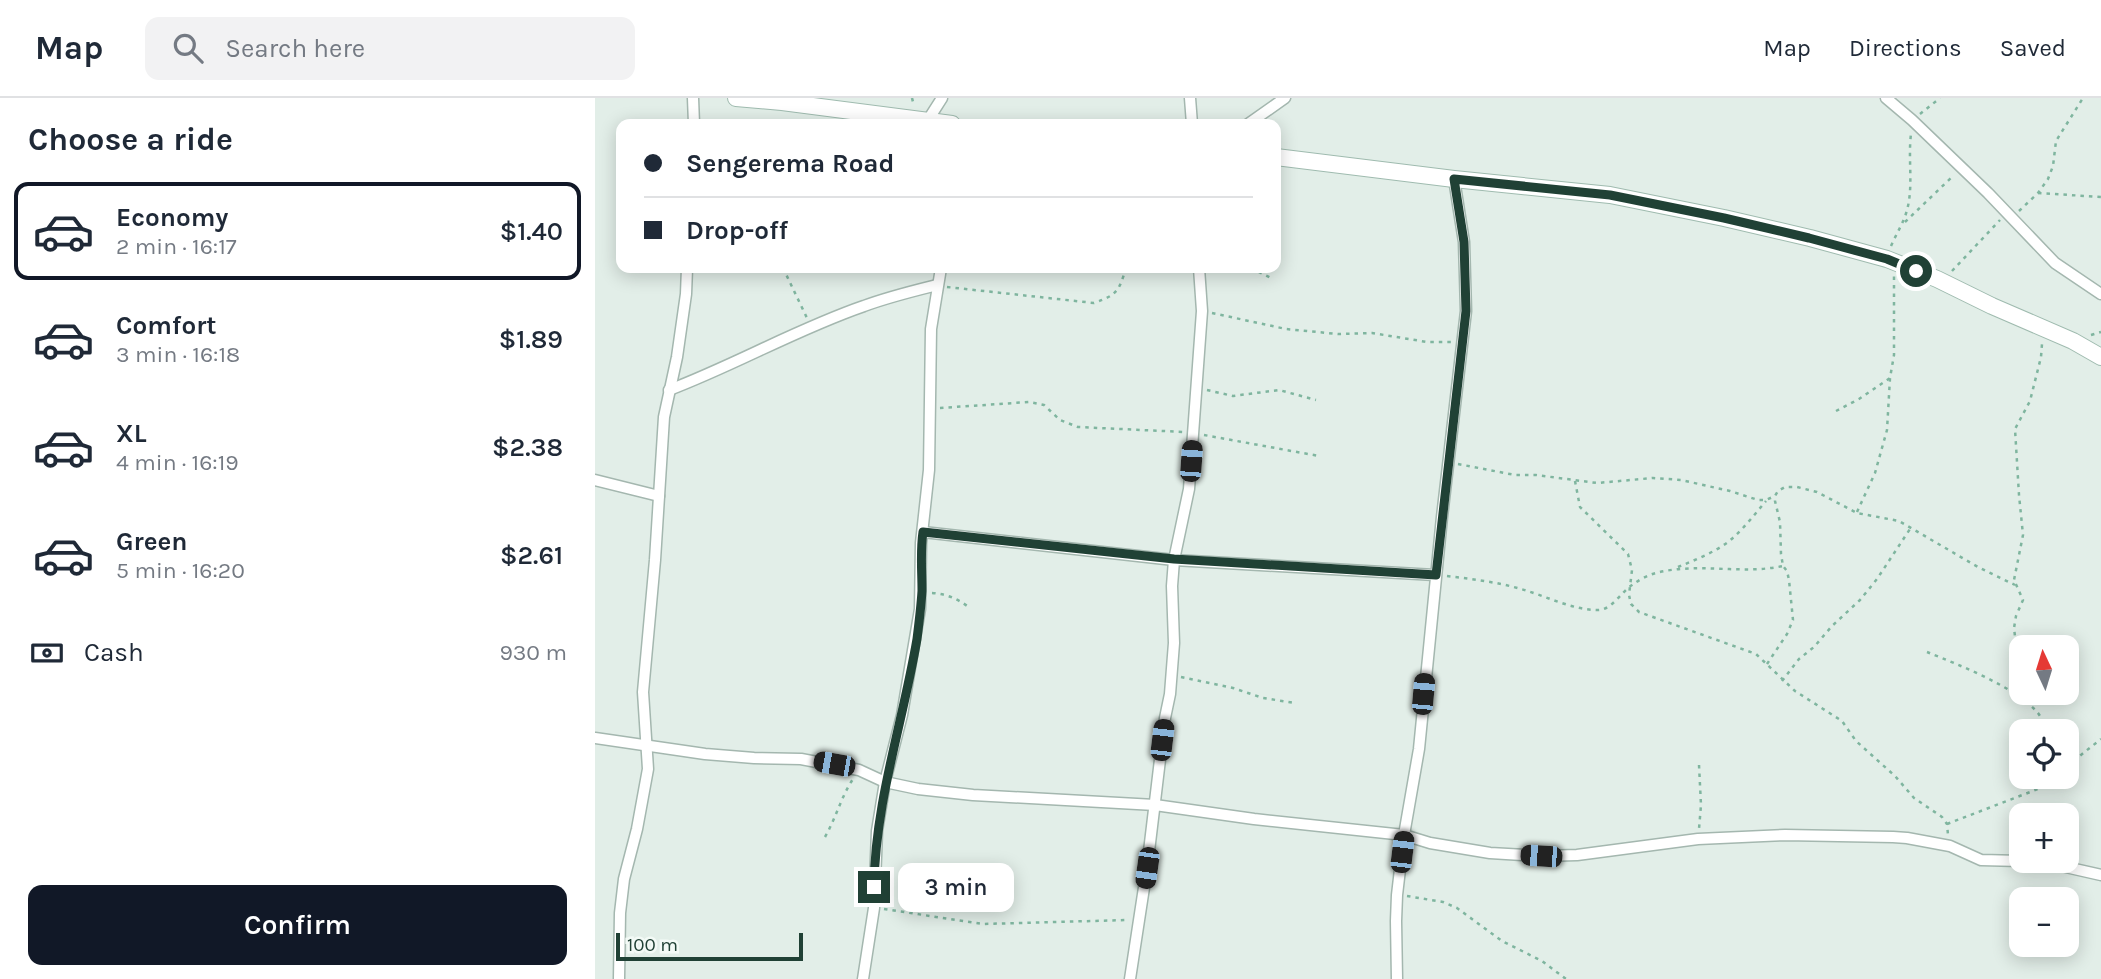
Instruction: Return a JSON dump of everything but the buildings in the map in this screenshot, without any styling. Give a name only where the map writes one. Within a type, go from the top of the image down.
[{"type":"main road","points":[[736,98],[919,119]]},
{"type":"main road","points":[[1281,158],[1610,195],[1724,218],[1891,261],[2073,341],[2101,357]]},
{"type":"street","points":[[693,98],[694,119]]},
{"type":"street","points":[[929,119],[942,98]]},
{"type":"street","points":[[1190,98],[1192,119]]},
{"type":"street","points":[[1255,119],[1285,98]]},
{"type":"street","points":[[1886,98],[1988,192],[2055,263],[2101,294]]},
{"type":"street","points":[[1397,979],[1397,895],[1419,749],[1466,311],[1464,242],[1454,179]]},
{"type":"street","points":[[619,979],[620,913],[624,879],[632,854],[648,769],[643,692],[664,417],[677,357],[687,273]]},
{"type":"street","points":[[863,979],[874,908],[877,831],[885,782],[907,692],[922,592],[923,532],[929,470],[931,329],[940,273]]},
{"type":"street","points":[[1130,979],[1172,674],[1172,586],[1174,559],[1189,489],[1202,311],[1199,273]]},
{"type":"street","points":[[669,390],[863,306],[937,285]]},
{"type":"street","points":[[595,480],[659,496]]},
{"type":"street","points":[[923,532],[1174,559],[1436,575]]},
{"type":"street","points":[[595,738],[717,755],[801,759],[859,770],[885,782],[918,789],[973,795],[1154,805],[1404,835],[1430,843],[1490,853],[1577,856],[1698,839],[1785,835],[1907,838],[1950,846],[1981,860],[2009,861]]},
{"type":"street","points":[[2079,870],[2101,875]]},
{"type":"path","points":[[1903,225],[1909,204],[1912,120],[1940,98]]},
{"type":"path","points":[[1937,279],[1954,270],[1988,235],[2038,193],[2053,166],[2056,141],[2083,98]]},
{"type":"path","points":[[1857,513],[1883,449],[1889,414],[1894,343],[1891,243],[1903,225],[1961,168]]},
{"type":"path","points":[[2038,193],[2101,197]]},
{"type":"path","points":[[785,273],[811,327]]},
{"type":"path","points":[[937,285],[1094,303],[1111,297],[1119,289],[1124,273]]},
{"type":"path","points":[[1261,273],[1271,278]]},
{"type":"path","points":[[1202,311],[1286,329],[1338,334],[1372,332],[1427,342],[1463,342]]},
{"type":"path","points":[[2015,635],[2016,616],[2023,600],[2015,585],[2023,534],[2015,429],[2030,401],[2035,384],[2043,329]]},
{"type":"path","points":[[1836,411],[1890,378]]},
{"type":"path","points":[[1197,386],[1233,396],[1279,390],[1316,400]]},
{"type":"path","points":[[930,409],[1029,402],[1044,405],[1060,421],[1078,427],[1193,433],[1319,456]]},
{"type":"path","points":[[1448,462],[1515,475],[1547,476],[1597,483],[1653,478],[1681,480],[1766,500]]},
{"type":"path","points":[[1575,481],[1580,507],[1628,554],[1632,570],[1629,595],[1631,604],[1639,612],[1756,654],[1782,681],[1842,721],[1856,741],[1914,797],[1936,812],[1947,824],[1950,846]]},
{"type":"path","points":[[1436,575],[1484,580],[1586,609],[1602,610],[1630,586],[1652,574],[1675,569],[1714,551],[1741,530],[1766,500],[1785,487],[1797,487],[1817,492],[1857,513],[1899,521],[1978,567],[2015,585]]},
{"type":"path","points":[[1767,664],[1793,620],[1789,580],[1781,554],[1780,522],[1775,496]]},
{"type":"path","points":[[1782,681],[1799,659],[1814,647],[1868,589],[1910,528]]},
{"type":"path","points":[[1675,569],[1759,570],[1783,566]]},
{"type":"path","points":[[922,592],[949,596],[970,608]]},
{"type":"path","points":[[1927,652],[1984,677],[2009,692]]},
{"type":"path","points":[[1172,674],[1263,698],[1295,703]]},
{"type":"path","points":[[2029,705],[2042,719]]},
{"type":"path","points":[[2079,756],[2101,739]]},
{"type":"path","points":[[1698,839],[1701,805],[1699,765]]},
{"type":"path","points":[[825,837],[841,799],[859,770]]},
{"type":"path","points":[[1947,824],[2039,789]]},
{"type":"path","points":[[1397,895],[1443,902],[1457,908],[1502,941],[1542,961],[1566,979]]},
{"type":"path","points":[[874,908],[983,924],[1140,919]]},
{"type":"route","points":[[874,887],[877,831],[885,782],[902,715],[917,637],[922,592],[923,532],[1174,559],[1436,575],[1466,311],[1464,242],[1454,179],[1610,195],[1809,238],[1887,259],[1916,271]]}]
